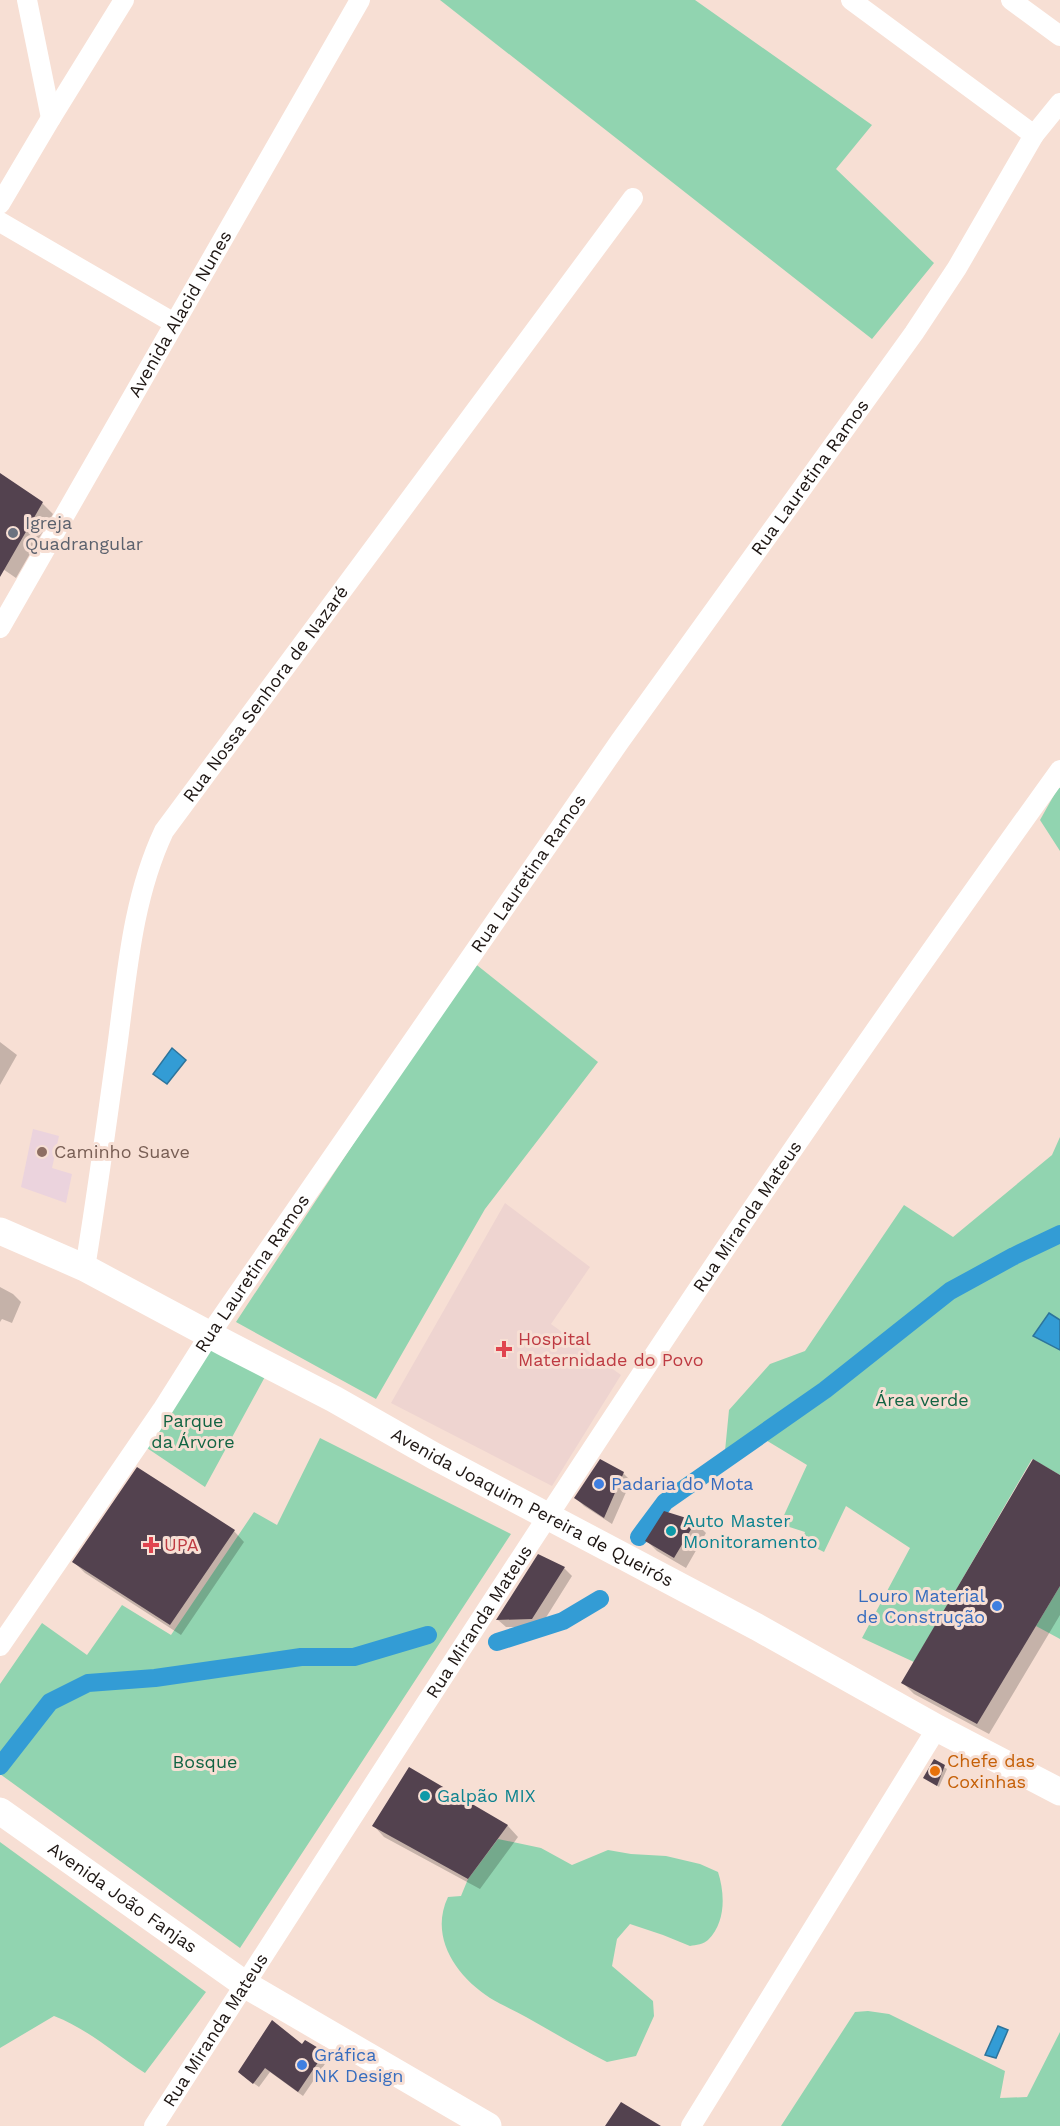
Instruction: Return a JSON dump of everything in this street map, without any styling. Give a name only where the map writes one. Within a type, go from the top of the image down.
[{"type":"main road","name":"Avenida Joaquim Pereira de Queirós","points":[[0,1231],[86,1268],[334,1399],[434,1456],[757,1626],[938,1728],[1060,1792]]},
{"type":"main road","name":"Avenida João Fanjas","points":[[0,1811],[246,1985],[488,2126]]},
{"type":"street","points":[[27,0],[51,118]]},
{"type":"street","points":[[0,204],[124,0]]},
{"type":"street","name":"Avenida Alacid Nunes","points":[[0,628],[360,0]]},
{"type":"street","points":[[851,0],[1034,135]]},
{"type":"street","points":[[1011,0],[1060,36]]},
{"type":"street","name":"Rua Lauretina Ramos","points":[[0,1646],[162,1410],[210,1334],[620,741],[914,333],[957,268],[1034,135],[1057,112]]},
{"type":"street","name":"Rua Nossa Senhora de Nazaré","points":[[86,1268],[134,920],[153,854],[164,831],[633,198]]},
{"type":"street","points":[[0,222],[174,322]]},
{"type":"street","name":"Rua Miranda Mateus","points":[[154,2126],[383,1770],[698,1289],[922,962],[1060,770]]},
{"type":"street","points":[[691,2126],[938,1728]]},
{"type":"shaded area","name":"Caminho Suave","points":[[33,1129],[59,1136],[52,1168],[72,1174],[66,1203],[21,1187]]},
{"type":"shaded area","name":"Hospital Maternidade do Povo","points":[[505,1203],[590,1267],[551,1324],[621,1375],[552,1486],[391,1403]]},
{"type":"green space","points":[[440,0],[695,0],[872,125],[836,169],[934,263],[872,339]]},
{"type":"green space","points":[[1060,788],[1060,851],[1040,820]]},
{"type":"green space","points":[[473,962],[598,1062],[485,1209],[376,1399],[236,1322]]},
{"type":"green space","name":"Área verde","points":[[1060,1137],[1060,1475],[1032,1459],[914,1662],[862,1638],[910,1548],[846,1506],[824,1552],[802,1541],[805,1532],[780,1524],[807,1465],[756,1434],[725,1451],[729,1410],[770,1364],[805,1351],[904,1205],[953,1237],[1052,1155]]},
{"type":"green space","name":"Parque da Árvore","points":[[208,1341],[267,1373],[205,1487],[141,1444]]},
{"type":"green space","name":"Bosque","points":[[320,1438],[511,1534],[240,1948],[0,1774],[0,1684],[42,1623],[87,1655],[122,1605],[171,1635],[254,1512],[277,1525]]},
{"type":"green space","points":[[1060,1586],[1060,1639],[1036,1626]]},
{"type":"green space","points":[[498,1839],[541,1848],[572,1865],[608,1850],[666,1856],[700,1864],[718,1872],[723,1898],[721,1916],[714,1933],[706,1941],[690,1946],[630,1924],[617,1939],[612,1966],[653,2001],[654,2016],[636,2056],[607,2062],[490,1998],[466,1979],[457,1967],[444,1941],[443,1912],[448,1897],[461,1896],[468,1879]]},
{"type":"green space","points":[[0,1842],[206,1992],[145,2073],[90,2034],[54,2016],[0,2048]]},
{"type":"green space","points":[[855,2012],[889,2014],[1005,2071],[1000,2098],[1027,2097],[1060,2032],[1060,2126],[781,2126]]},
{"type":"water","points":[[172,1048],[186,1060],[167,1084],[153,1074]]},
{"type":"water","points":[[1049,1313],[1060,1320],[1060,1350],[1033,1336]]},
{"type":"water","points":[[998,2026],[1008,2030],[996,2058],[985,2055]]},
{"type":"building","name":"Igreja Quadrangular","points":[[0,473],[43,502],[0,577]]},
{"type":"building","name":"Padaria do Mota","points":[[600,1459],[624,1472],[604,1518],[574,1498]]},
{"type":"building","name":"Louro Material de Construção","points":[[1033,1459],[1060,1475],[1060,1586],[977,1724],[901,1683]]},
{"type":"building","name":"UPA","points":[[137,1467],[235,1530],[170,1625],[72,1562]]},
{"type":"building","name":"Auto Master Monitoramento","points":[[664,1511],[696,1521],[674,1558],[645,1541]]},
{"type":"building","points":[[538,1554],[565,1567],[532,1619],[496,1620]]},
{"type":"building","name":"Chefe das Coxinhas","points":[[934,1759],[945,1765],[937,1786],[923,1778]]},
{"type":"building","name":"Galpão MIX","points":[[409,1767],[508,1825],[468,1879],[372,1826]]},
{"type":"building","points":[[272,2020],[302,2044],[305,2040],[325,2052],[298,2092],[265,2068],[253,2084],[238,2072]]},
{"type":"building","points":[[621,2102],[661,2126],[605,2126]]},
{"type":"waterway","points":[[639,1537],[665,1502],[825,1390],[950,1291],[1060,1234]]},
{"type":"waterway","points":[[497,1642],[563,1621],[600,1599]]},
{"type":"waterway","points":[[0,1766],[50,1702],[88,1683],[155,1678],[301,1657],[354,1657],[428,1635]]},
{"type":"place","name":"Igreja Quadrangular","points":[[13,533]]},
{"type":"place","name":"Caminho Suave","points":[[42,1152]]},
{"type":"place","name":"Hospital Maternidade do Povo","points":[[504,1349]]},
{"type":"place","name":"Padaria do Mota","points":[[599,1484]]},
{"type":"place","name":"Auto Master Monitoramento","points":[[671,1531]]},
{"type":"place","name":"UPA","points":[[151,1545]]},
{"type":"place","name":"Louro Material de Construção","points":[[997,1606]]},
{"type":"place","name":"Chefe das Coxinhas","points":[[935,1771]]},
{"type":"place","name":"Galpão MIX","points":[[425,1796]]},
{"type":"place","name":"Gráfica NK Design","points":[[302,2065]]}]
